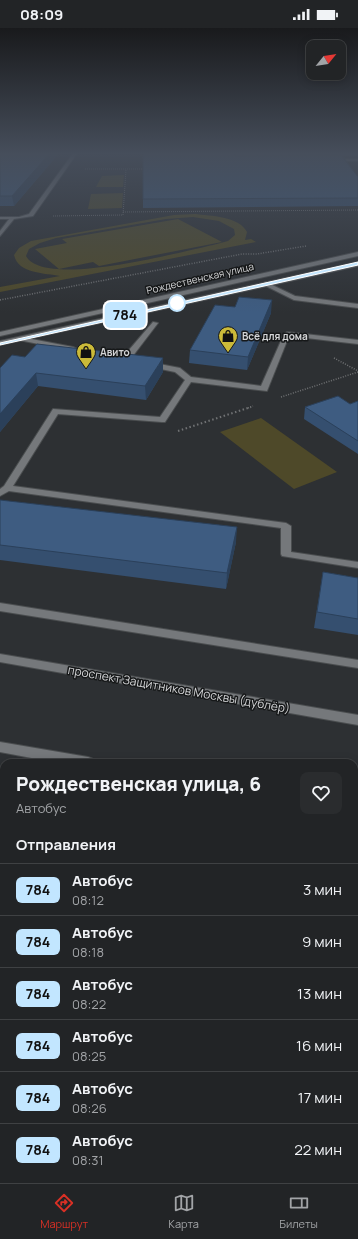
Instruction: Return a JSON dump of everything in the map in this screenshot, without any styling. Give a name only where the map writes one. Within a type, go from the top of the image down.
[{"type":"street","points":[[0,218],[13,218],[31,215],[38,206]]},
{"type":"street","points":[[0,234],[13,218]]},
{"type":"street","name":"Рождественская улица","points":[[0,334],[358,254]]},
{"type":"street","name":"Рождественская улица","points":[[0,343],[358,264]]},
{"type":"street","points":[[266,284],[294,298],[358,306]]},
{"type":"street","points":[[155,323],[130,360],[177,370],[189,379],[264,389],[287,334],[358,342]]},
{"type":"street","points":[[21,339],[80,350]]},
{"type":"street","points":[[189,379],[162,420],[56,411],[3,491],[286,526],[286,554],[358,565]]},
{"type":"street","points":[[0,607],[358,664]]},
{"type":"street","name":"проспект Защитников Москвы (дублёр)","points":[[0,658],[358,720]]},
{"type":"street","points":[[0,747],[66,759]]},
{"type":"path","points":[[123,206],[123,212]]},
{"type":"path","points":[[52,216],[122,215],[123,212],[358,210]]},
{"type":"path","points":[[0,300],[242,254],[257,254],[311,245]]},
{"type":"shaded area","points":[[89,206],[122,206],[122,208],[88,209]]},
{"type":"shaded area","points":[[195,214],[216,216],[231,220],[238,223],[247,232],[245,240],[251,239],[256,242],[0,292],[0,287],[60,276],[33,272],[21,266],[14,255],[19,248],[31,241],[174,215]],"holes":[[[193,217],[219,221],[234,229],[235,235],[228,241],[114,266],[84,269],[58,269],[38,265],[26,256],[29,249],[40,243],[56,238],[166,219]]]},
{"type":"shaded area","points":[[178,219],[222,242],[99,266],[93,262],[59,269],[35,249],[67,243],[62,239]]},
{"type":"shaded area","points":[[261,418],[337,472],[294,489],[220,432]]},
{"type":"building","points":[[239,297],[272,300],[248,357],[190,350],[215,305],[235,307]]},
{"type":"building","points":[[37,344],[163,358],[145,386],[36,373],[0,414],[0,368],[12,355],[25,357]]},
{"type":"building","points":[[338,396],[350,404],[358,401],[358,441],[305,407]]},
{"type":"building","points":[[0,500],[237,527],[227,573],[0,545]]},
{"type":"building","points":[[323,572],[358,578],[358,619],[317,612]]},
{"type":"bus line","name":"784","points":[[0,343],[358,264]]},
{"type":"place","name":"Всё для дома","points":[[228,353]]},
{"type":"place","name":"Авито","points":[[86,369]]}]
